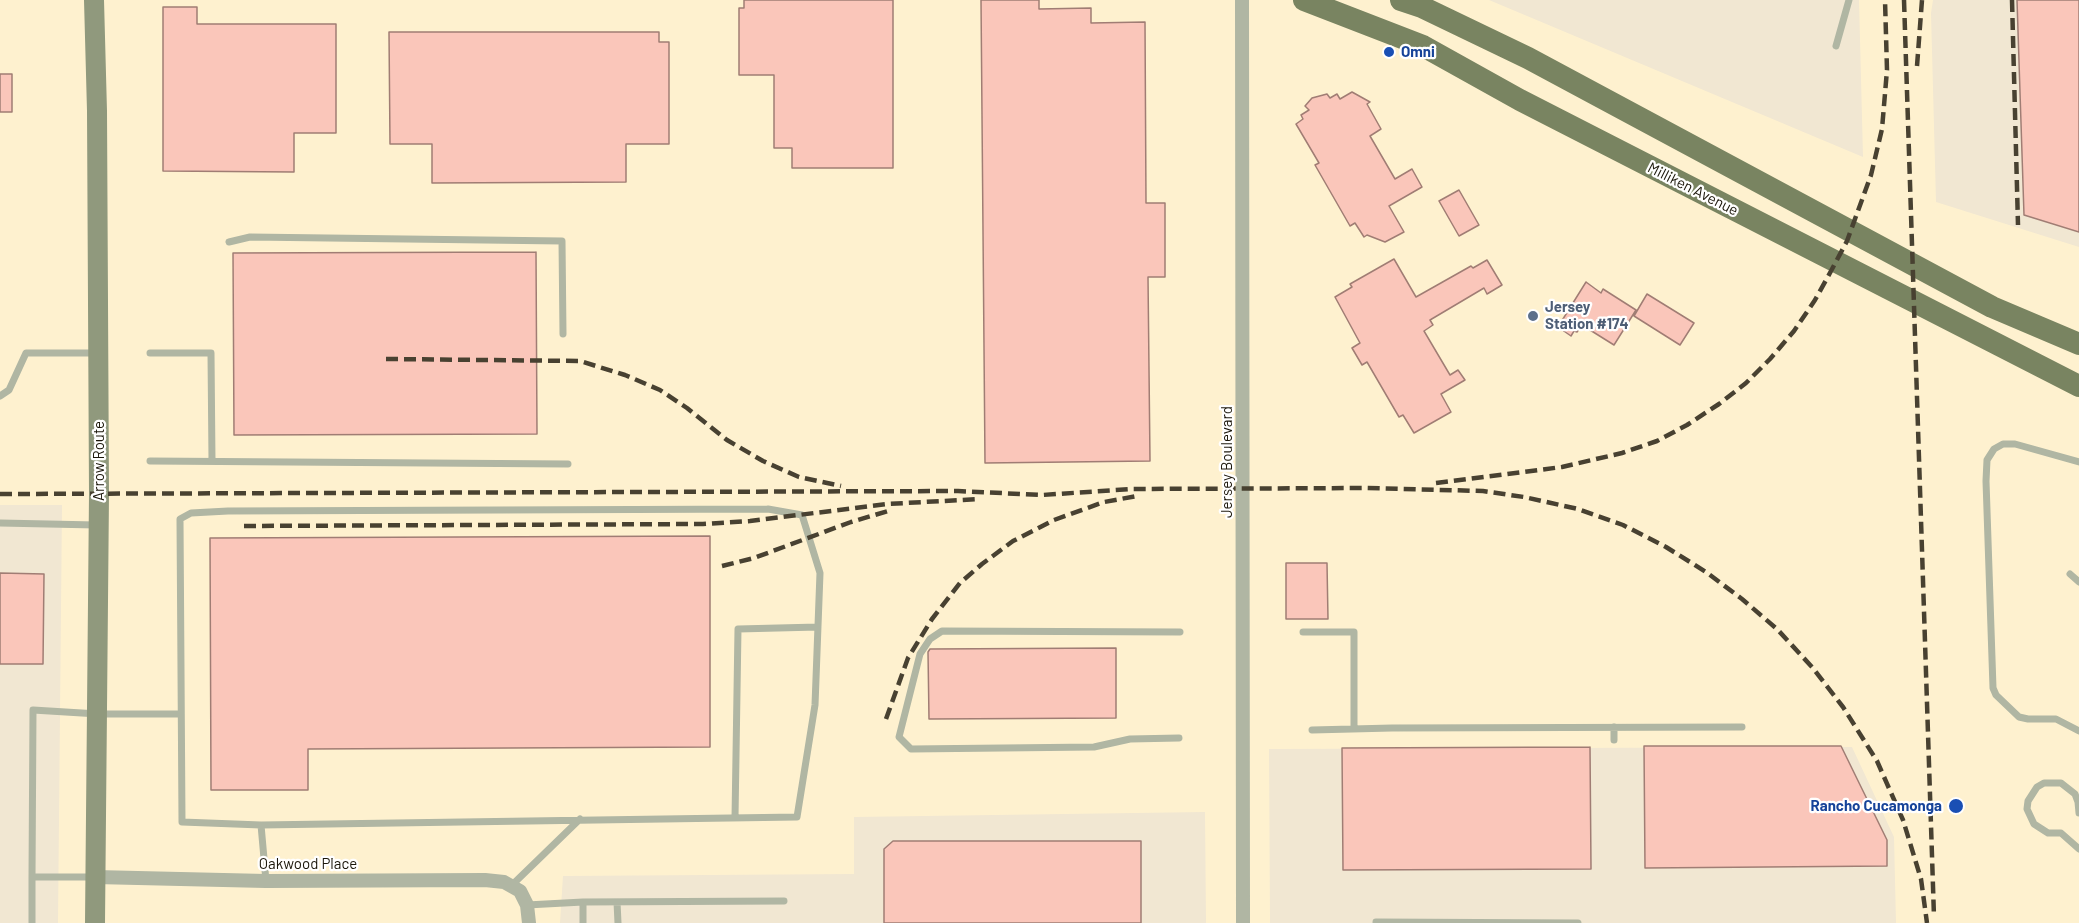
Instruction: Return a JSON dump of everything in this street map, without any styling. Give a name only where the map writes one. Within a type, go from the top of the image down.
[{"type":"main road","name":"Arrow Route","points":[[94,0],[99,353],[98,714],[94,923]]},
{"type":"main road","name":"Milliken Avenue","points":[[1304,0],[1423,46],[1520,100],[2079,386]]},
{"type":"main road","points":[[1401,0],[1422,7],[1528,58],[1992,307],[2079,344]]},
{"type":"street","name":"Jersey Boulevard","points":[[1242,0],[1243,923]]},
{"type":"street","name":"Oakwood Place","points":[[95,878],[266,881],[485,880],[504,882],[515,888]]},
{"type":"street","points":[[515,888],[527,905],[529,923]]},
{"type":"lane","points":[[1836,46],[1849,0]]},
{"type":"lane","points":[[229,242],[250,237],[562,241],[563,334]]},
{"type":"lane","points":[[0,396],[9,390],[26,353],[99,353]]},
{"type":"lane","points":[[150,353],[211,353],[212,461]]},
{"type":"lane","points":[[2079,462],[2015,444],[2003,444],[1994,449],[1987,460],[1986,481],[1993,688],[1996,695],[2019,717],[2056,719],[2079,731]]},
{"type":"lane","points":[[150,461],[568,464]]},
{"type":"lane","points":[[768,509],[802,515],[820,573],[818,627],[815,705],[797,817],[261,825],[182,822],[180,519],[191,513],[768,509]]},
{"type":"lane","points":[[0,523],[99,525]]},
{"type":"lane","points":[[2070,574],[2079,582]]},
{"type":"lane","points":[[735,818],[738,629],[818,627]]},
{"type":"lane","points":[[1179,738],[1130,739],[1094,747],[911,749],[899,737],[920,654],[930,639],[942,631],[1180,632]]},
{"type":"lane","points":[[1303,632],[1354,632],[1354,729]]},
{"type":"lane","points":[[32,923],[33,710],[98,714],[181,714]]},
{"type":"lane","points":[[1614,727],[1614,740]]},
{"type":"lane","points":[[1312,730],[1742,727]]},
{"type":"lane","points":[[2079,813],[2075,794],[2061,783],[2044,783],[2031,793],[2028,801],[2027,809],[2034,824],[2048,833],[2061,833],[2079,849]]},
{"type":"lane","points":[[515,888],[580,819]]},
{"type":"lane","points":[[261,825],[266,881]]},
{"type":"lane","points":[[32,877],[95,878]]},
{"type":"lane","points":[[527,905],[583,902],[784,901]]},
{"type":"lane","points":[[583,902],[583,923]]},
{"type":"lane","points":[[617,902],[618,923]]},
{"type":"lane","points":[[1376,922],[1578,923]]},
{"type":"shaded area","points":[[1489,0],[1859,0],[1863,157]]},
{"type":"shaded area","points":[[1933,0],[2079,0],[2079,247],[1936,202],[1931,13]]},
{"type":"shaded area","points":[[0,505],[62,505],[58,923],[0,923]]},
{"type":"shaded area","points":[[1852,747],[1894,837],[1896,923],[1270,923],[1269,749]]},
{"type":"shaded area","points":[[1205,812],[1206,923],[560,923],[563,876],[854,874],[854,817]]},
{"type":"building","points":[[744,0],[893,0],[893,168],[792,168],[792,148],[774,148],[774,75],[739,75],[739,8],[744,8]]},
{"type":"building","points":[[981,0],[1039,0],[1039,9],[1091,8],[1091,23],[1145,22],[1146,203],[1165,203],[1165,277],[1148,277],[1150,461],[985,463]]},
{"type":"building","points":[[2017,0],[2079,0],[2079,232],[2024,215]]},
{"type":"building","points":[[163,7],[197,7],[197,24],[336,24],[336,133],[294,133],[294,172],[163,171]]},
{"type":"building","points":[[389,32],[659,32],[659,42],[669,42],[669,144],[626,144],[626,182],[432,183],[432,144],[390,144]]},
{"type":"building","points":[[0,74],[12,74],[12,112],[0,112]]},
{"type":"building","points":[[1352,92],[1370,102],[1367,104],[1381,129],[1370,136],[1395,179],[1412,169],[1422,187],[1389,206],[1404,232],[1385,242],[1367,235],[1364,237],[1355,223],[1350,226],[1315,165],[1319,163],[1296,124],[1303,119],[1301,115],[1309,110],[1305,106],[1312,98],[1327,94],[1330,98],[1337,94],[1340,99]]},
{"type":"building","points":[[1459,190],[1479,225],[1459,236],[1439,201]]},
{"type":"building","points":[[536,252],[537,434],[234,435],[233,253]]},
{"type":"building","points":[[1394,259],[1416,297],[1471,266],[1473,268],[1487,260],[1502,285],[1487,294],[1484,288],[1430,320],[1433,325],[1424,331],[1450,375],[1458,370],[1465,380],[1441,394],[1451,412],[1414,433],[1403,415],[1399,417],[1367,362],[1362,365],[1352,348],[1360,343],[1335,297],[1352,287],[1350,284]]},
{"type":"building","points":[[1586,282],[1601,293],[1603,289],[1636,310],[1614,345],[1582,325],[1571,336],[1558,327]]},
{"type":"building","points":[[1647,294],[1694,323],[1680,345],[1634,316]]},
{"type":"building","points":[[710,536],[710,747],[308,749],[308,790],[211,790],[210,538]]},
{"type":"building","points":[[1286,563],[1327,563],[1328,619],[1286,619]]},
{"type":"building","points":[[0,573],[44,574],[43,664],[0,664]]},
{"type":"building","points":[[1116,648],[1116,718],[929,719],[928,652],[930,649]]},
{"type":"building","points":[[1644,746],[1841,746],[1887,840],[1887,866],[1645,868]]},
{"type":"building","points":[[1590,747],[1591,869],[1343,870],[1342,748]]},
{"type":"building","points":[[893,841],[1141,841],[1141,923],[884,923],[884,849]]},
{"type":"railway","points":[[1436,483],[1562,467],[1622,453],[1657,441],[1719,404],[1746,383],[1770,359],[1794,331],[1831,271],[1847,241],[1871,175],[1882,129],[1887,70],[1885,0]]},
{"type":"railway","points":[[1904,0],[1934,917]]},
{"type":"railway","points":[[1917,66],[1922,0]]},
{"type":"railway","points":[[2012,0],[2018,225]]},
{"type":"railway","points":[[386,359],[580,361],[625,375],[660,390],[727,440],[763,461],[799,477],[841,486]]},
{"type":"railway","points":[[0,494],[958,491],[1042,495],[1132,489],[1367,488],[1483,491],[1578,509],[1623,525],[1666,547],[1706,572],[1777,629],[1812,667],[1843,707],[1877,761],[1903,820],[1921,879],[1927,923]]},
{"type":"railway","points":[[886,719],[908,658],[932,619],[960,583],[1013,541],[1054,520],[1104,502],[1137,496]]},
{"type":"railway","points":[[244,526],[703,524],[750,521],[887,504],[980,499]]},
{"type":"railway","points":[[722,566],[754,558],[851,522],[888,511]]},
{"type":"place","name":"Omni","points":[[1389,52]]},
{"type":"place","name":"Jersey Station #174","points":[[1533,316]]},
{"type":"place","name":"Rancho Cucamonga","points":[[1956,806]]}]
